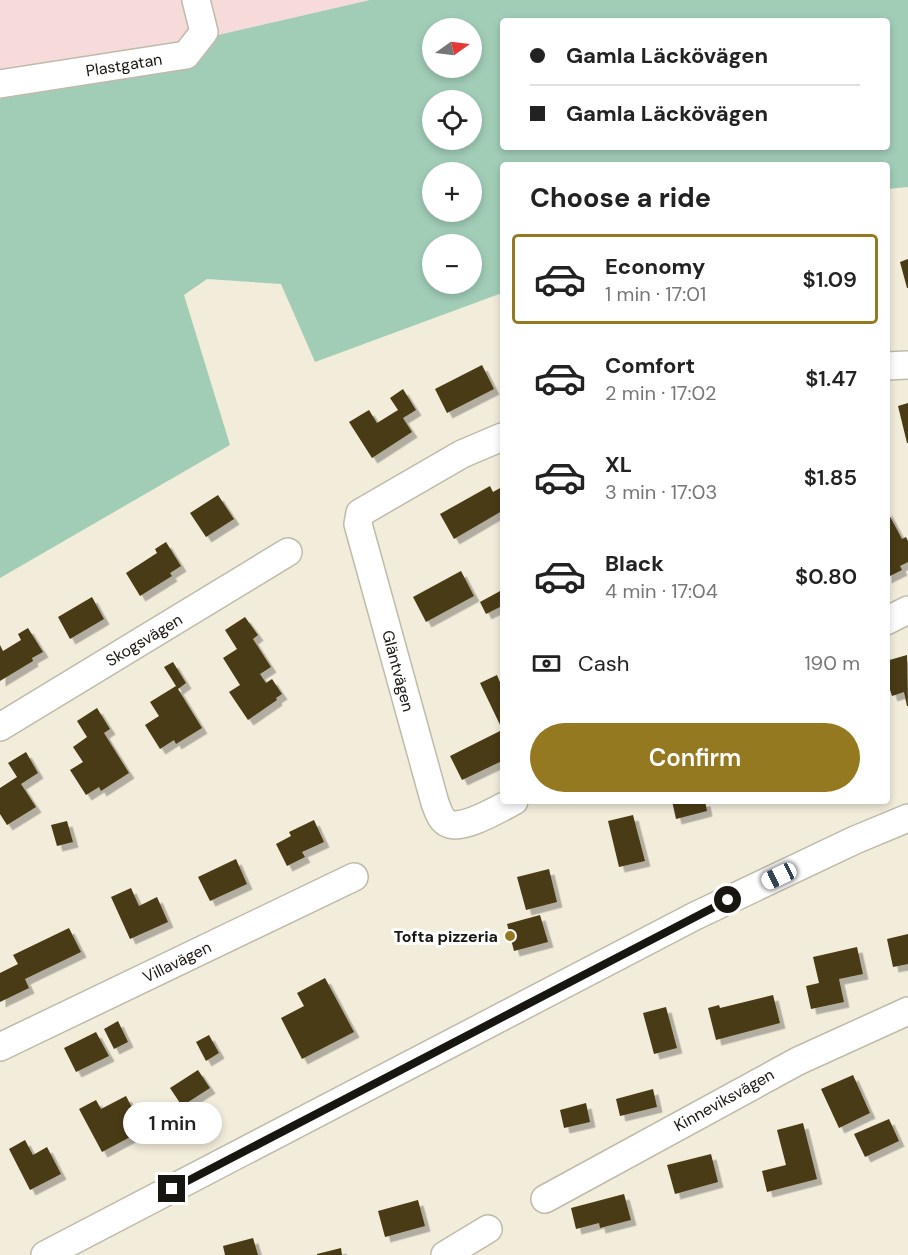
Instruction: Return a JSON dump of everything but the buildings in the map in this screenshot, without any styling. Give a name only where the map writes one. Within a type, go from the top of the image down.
[{"type":"street","name":"Plastgatan","points":[[0,84],[186,55],[204,32],[196,0]]},
{"type":"street","points":[[890,366],[908,365]]},
{"type":"street","name":"Gläntvägen","points":[[500,438],[462,454],[360,513],[358,524],[435,803],[441,817],[449,824],[458,825],[508,804]]},
{"type":"street","name":"Skogsvägen","points":[[0,727],[288,552]]},
{"type":"street","points":[[890,619],[908,610]]},
{"type":"street","points":[[45,1255],[695,916],[855,840],[908,818]]},
{"type":"street","name":"Villavägen","points":[[0,1047],[354,877]]},
{"type":"street","name":"Kinneviksvägen","points":[[545,1199],[798,1061],[908,1011]]},
{"type":"street","points":[[445,1255],[488,1229]]},
{"type":"shaded area","points":[[0,0],[370,0],[218,35],[186,63],[0,95]]},
{"type":"green space","points":[[370,0],[908,0],[908,187],[890,189],[890,162],[500,162],[500,294],[315,362],[281,284],[207,279],[184,295],[230,445],[0,578],[0,95],[186,63],[218,35]]},
{"type":"place","name":"Tofta pizzeria","points":[[510,936]]},
{"type":"route","points":[[172,1189],[728,900]]}]
